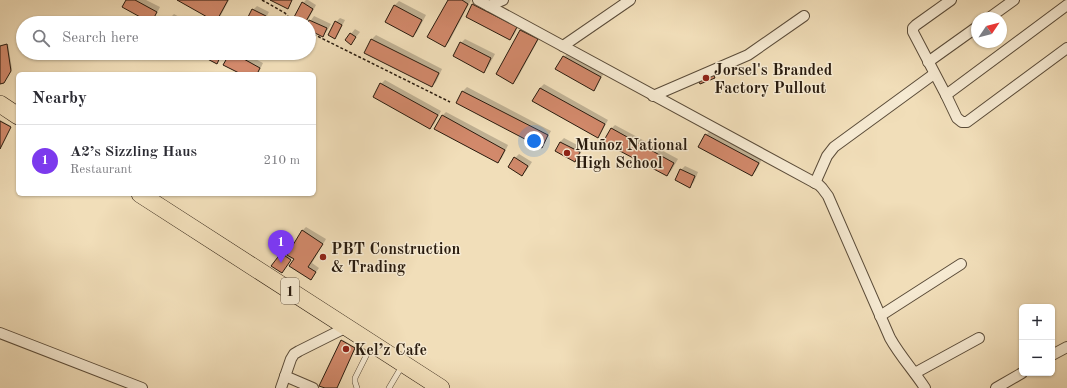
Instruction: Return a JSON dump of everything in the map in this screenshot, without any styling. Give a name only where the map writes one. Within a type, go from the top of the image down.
[{"type":"highway","points":[[0,104],[16,115]]},
{"type":"highway","name":"1","points":[[143,196],[441,388]]},
{"type":"street","points":[[478,0],[822,188],[828,196],[880,316],[894,344],[924,388]]},
{"type":"street","points":[[489,6],[503,0]]},
{"type":"street","points":[[563,46],[630,0]]},
{"type":"street","points":[[951,0],[916,25],[913,28],[913,32],[957,118],[960,121],[965,123],[969,121],[1067,48]]},
{"type":"street","points":[[997,12],[1014,0]]},
{"type":"street","points":[[946,95],[1067,5]]},
{"type":"street","points":[[653,96],[748,55],[804,16]]},
{"type":"street","points":[[928,62],[971,31]]},
{"type":"street","points":[[815,183],[827,156],[834,147],[934,74]]},
{"type":"street","points":[[880,316],[961,264]]},
{"type":"street","points":[[281,388],[294,354],[299,350],[347,327]]},
{"type":"street","points":[[0,333],[142,388]]},
{"type":"street","points":[[915,373],[978,338]]},
{"type":"street","points":[[1055,353],[1067,347]]},
{"type":"street","points":[[996,388],[1019,375]]},
{"type":"street","points":[[285,376],[313,388]]},
{"type":"lane","points":[[357,388],[355,378],[372,343]]},
{"type":"lane","points":[[389,388],[403,364]]},
{"type":"path","points":[[262,0],[288,16]]},
{"type":"path","points":[[316,35],[450,102]]},
{"type":"building","points":[[126,0],[135,0],[157,12],[155,16],[138,16],[122,7]]},
{"type":"building","points":[[177,0],[228,0],[219,16],[205,16]]},
{"type":"building","points":[[270,0],[292,0],[288,9]]},
{"type":"building","points":[[448,0],[462,0],[468,4],[445,47],[427,37]]},
{"type":"building","points":[[302,2],[313,9],[309,16],[295,16]]},
{"type":"building","points":[[472,4],[517,27],[510,40],[466,17]]},
{"type":"building","points":[[394,5],[422,20],[413,37],[385,22]]},
{"type":"building","points":[[252,9],[266,16],[248,16]]},
{"type":"building","points":[[335,21],[342,25],[335,39],[328,35]]},
{"type":"building","points":[[316,23],[327,28],[323,37],[316,34]]},
{"type":"building","points":[[520,30],[538,39],[513,84],[496,74]]},
{"type":"building","points":[[350,33],[356,37],[351,45],[345,40]]},
{"type":"building","points":[[371,39],[439,73],[432,87],[364,53]]},
{"type":"building","points":[[460,42],[491,58],[484,73],[453,56]]},
{"type":"building","points":[[7,44],[11,71],[4,83],[0,84],[0,46]]},
{"type":"building","points":[[563,56],[601,77],[594,91],[555,69]]},
{"type":"building","points":[[209,60],[219,60],[217,64]]},
{"type":"building","points":[[226,60],[246,60],[260,68],[258,72],[237,72],[223,65]]},
{"type":"building","name":"Jorsel's Branded Factory Pullout","points":[[712,71],[715,78],[700,84],[697,78]]},
{"type":"building","points":[[380,83],[438,115],[430,129],[373,97]]},
{"type":"building","points":[[540,88],[605,124],[598,138],[532,101]]},
{"type":"building","points":[[462,91],[548,135],[542,148],[456,103]]},
{"type":"building","points":[[442,115],[505,150],[498,163],[434,129]]},
{"type":"building","points":[[0,121],[11,127],[0,149]]},
{"type":"building","points":[[611,128],[674,163],[667,176],[603,142]]},
{"type":"building","points":[[705,134],[759,163],[752,176],[698,147]]},
{"type":"building","points":[[560,142],[580,152],[575,162],[555,151]]},
{"type":"building","points":[[514,157],[528,166],[522,176],[508,167]]},
{"type":"building","points":[[680,169],[695,176],[690,188],[675,180]]},
{"type":"building","points":[[302,230],[323,244],[308,267],[316,272],[311,280],[289,266],[294,259],[287,255]]},
{"type":"building","points":[[281,253],[291,260],[282,273],[271,266]]},
{"type":"building","points":[[341,340],[355,348],[337,388],[325,388],[319,386]]},
{"type":"place","name":"Jorsel's Branded Factory Pullout","points":[[706,78]]},
{"type":"place","name":"Muñoz National High School","points":[[567,153]]},
{"type":"place","name":"PBT Construction & Trading","points":[[323,257]]},
{"type":"place","name":"A2’s Sizzling Haus","points":[[281,263]]},
{"type":"place","name":"Kel’z Cafe","points":[[346,349]]}]
